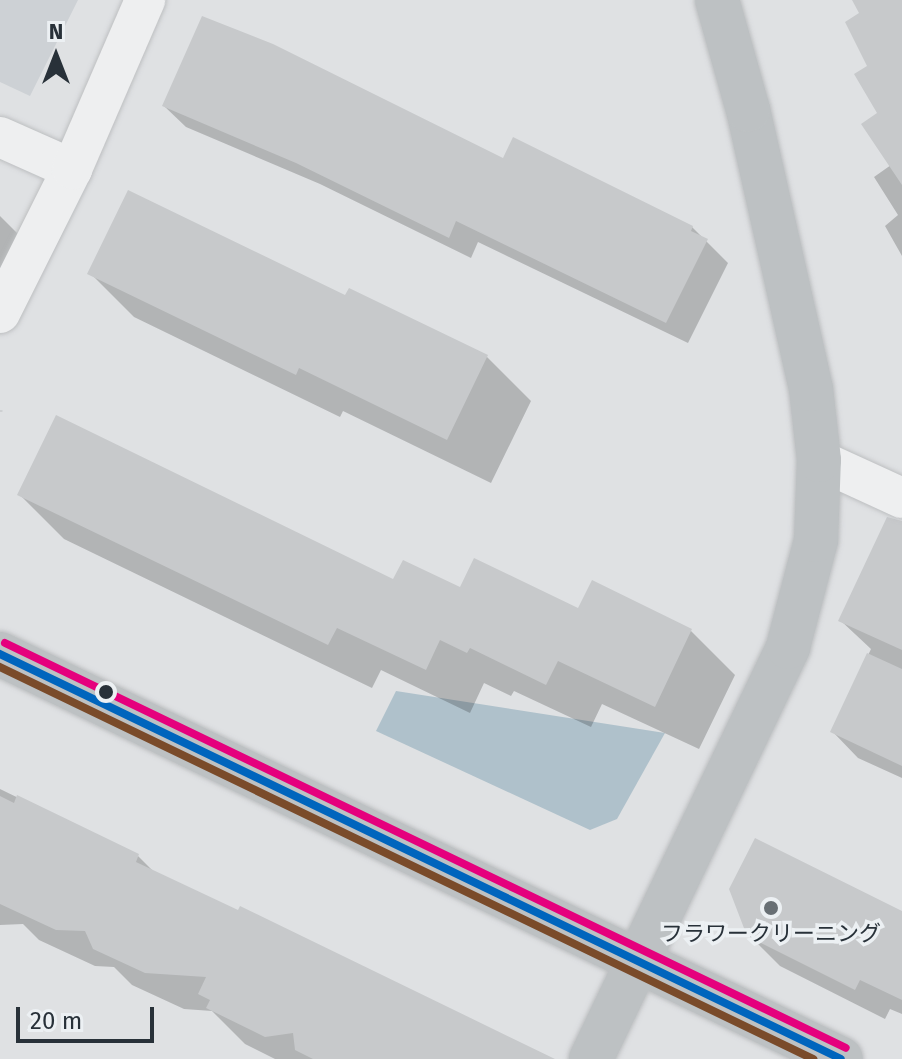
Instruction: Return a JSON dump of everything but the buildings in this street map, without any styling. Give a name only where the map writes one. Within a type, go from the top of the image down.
[{"type":"street","points":[[0,313],[72,169],[145,0]]},
{"type":"street","points":[[591,1059],[635,959],[788,647],[816,540],[819,460],[808,374],[748,110],[709,0]]},
{"type":"street","points":[[0,137],[72,169]]},
{"type":"street","points":[[819,460],[902,498]]},
{"type":"street","points":[[0,654],[841,1059]]},
{"type":"shaded area","points":[[0,0],[78,0],[30,96],[0,82]]},
{"type":"water","points":[[396,691],[665,733],[617,819],[590,830],[376,731]]},
{"type":"transit line","points":[[5,643],[846,1048]]},
{"type":"transit line","points":[[0,654],[841,1059]]},
{"type":"transit line","points":[[0,667],[813,1059]]},
{"type":"place","name":"フラワークリーニング","points":[[771,908]]}]
